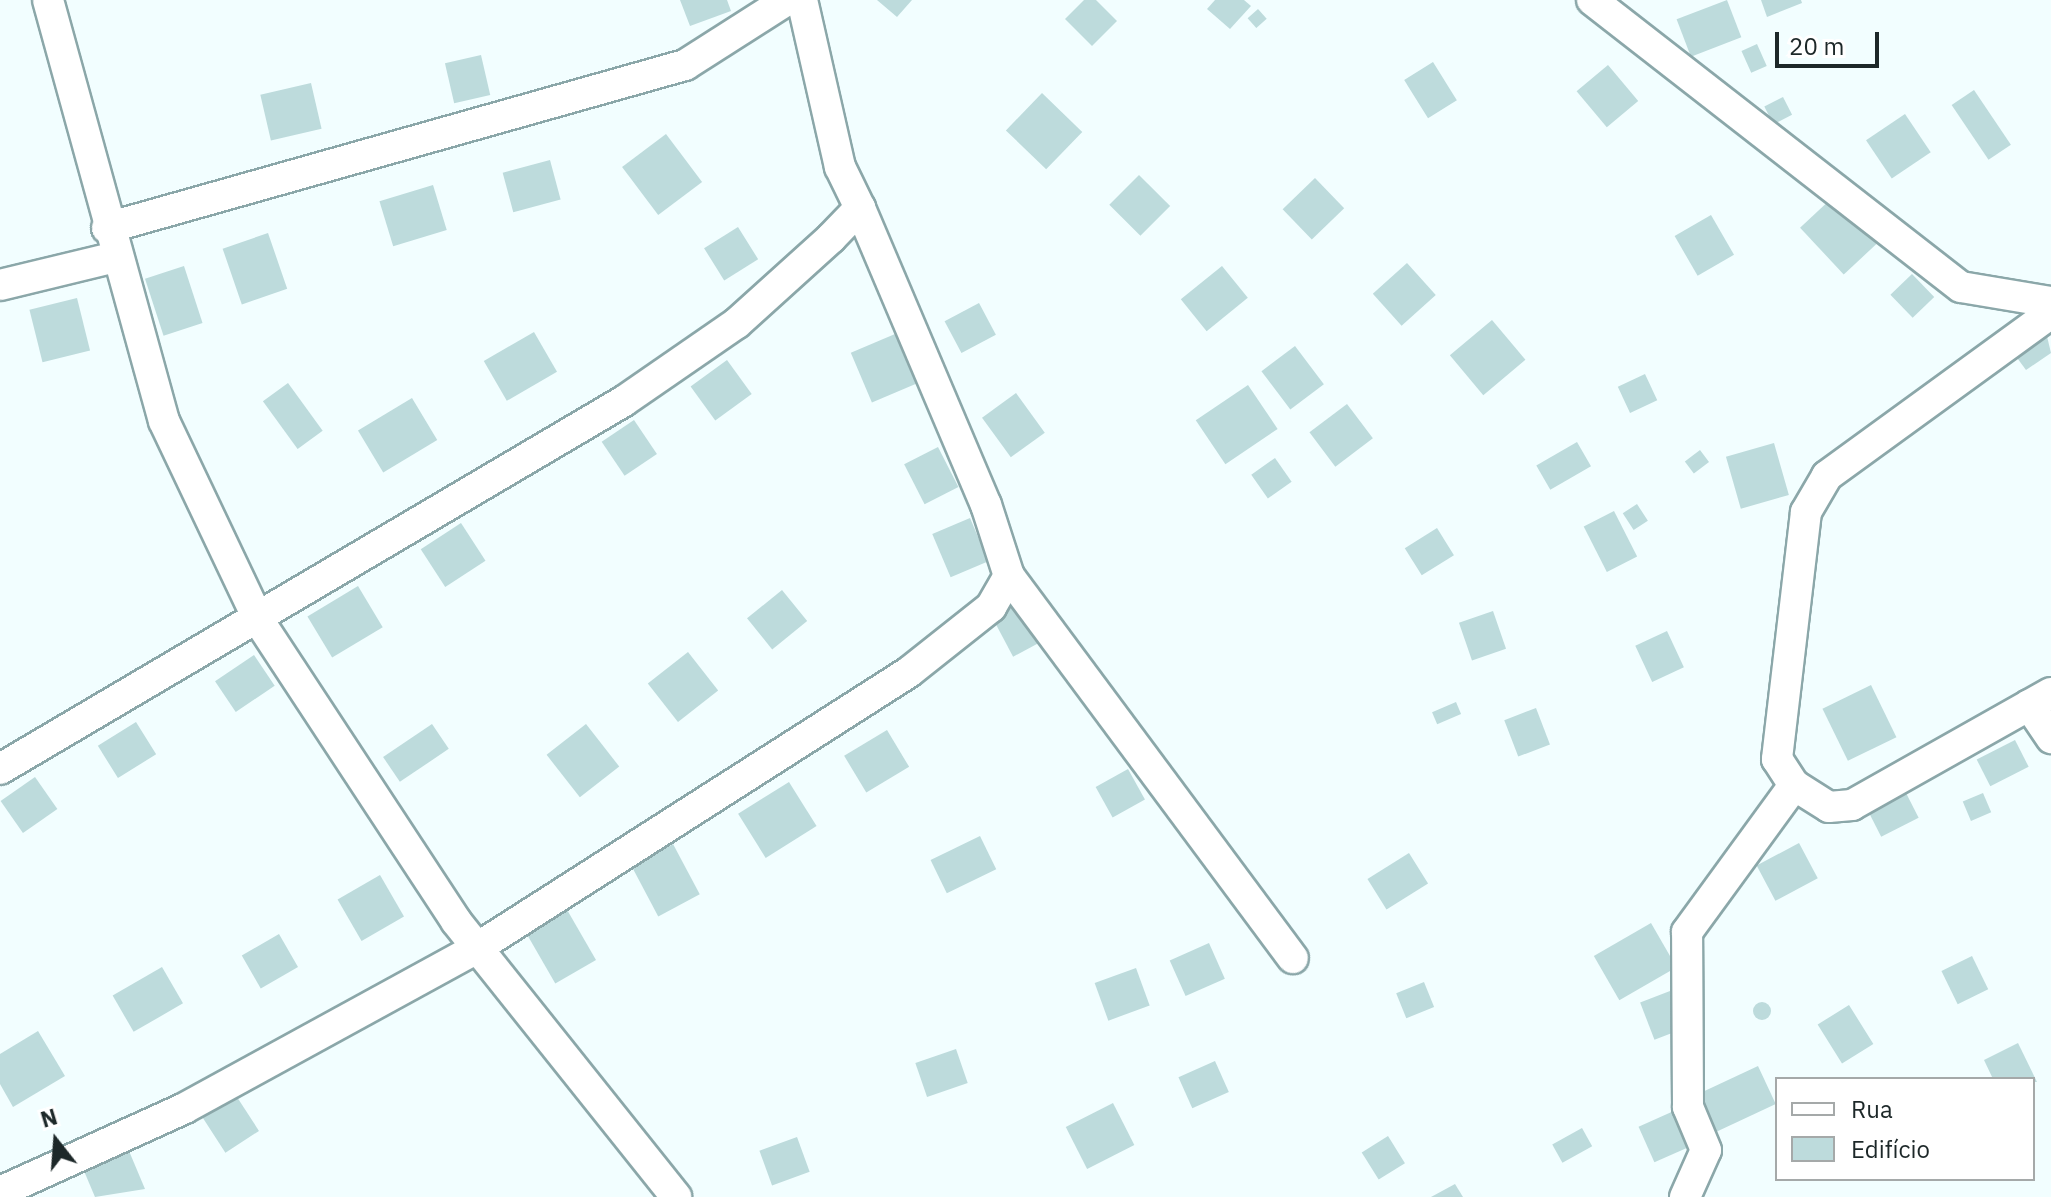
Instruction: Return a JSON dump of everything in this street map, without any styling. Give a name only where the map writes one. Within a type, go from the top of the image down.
[{"type":"street","points":[[48,0],[101,175],[112,242],[164,421],[259,621],[477,948],[676,1197]]},
{"type":"street","points":[[0,285],[112,242],[685,65],[787,0]]},
{"type":"street","points":[[802,0],[840,167],[986,505],[1009,576],[1293,958]]},
{"type":"street","points":[[1592,0],[1961,287],[2051,302]]},
{"type":"street","points":[[0,769],[259,621],[637,392],[737,323],[860,208]]},
{"type":"street","points":[[2051,313],[1827,476],[1806,512],[1780,688],[1777,759],[1794,785],[1829,807],[1852,805],[2040,699],[2051,738]]},
{"type":"street","points":[[0,1192],[185,1108],[477,948],[909,672],[991,607],[1009,576]]},
{"type":"street","points":[[1685,1197],[1706,1150],[1688,1107],[1687,932],[1794,785]]},
{"type":"building","points":[[680,0],[727,0],[731,11],[690,26]]},
{"type":"building","points":[[877,0],[912,0],[897,17]]},
{"type":"building","points":[[1084,0],[1096,0],[1117,21],[1092,46],[1065,19]]},
{"type":"building","points":[[1215,0],[1244,0],[1251,6],[1230,29],[1207,9]]},
{"type":"building","points":[[1727,0],[1741,37],[1691,57],[1677,19]]},
{"type":"building","points":[[1761,0],[1801,0],[1802,3],[1767,17]]},
{"type":"building","points":[[1258,9],[1267,19],[1256,28],[1248,18]]},
{"type":"building","points":[[1757,44],[1767,66],[1751,73],[1741,51]]},
{"type":"building","points":[[481,55],[490,95],[454,103],[445,63]]},
{"type":"building","points":[[1433,62],[1457,100],[1428,118],[1404,80]]},
{"type":"building","points":[[1608,65],[1638,101],[1607,127],[1577,91]]},
{"type":"building","points":[[311,83],[322,129],[271,140],[260,95]]},
{"type":"building","points":[[1974,90],[2011,145],[1989,160],[1952,105]]},
{"type":"building","points":[[1042,93],[1082,132],[1046,169],[1006,130]]},
{"type":"building","points":[[1783,97],[1792,115],[1773,124],[1764,107]]},
{"type":"building","points":[[1905,114],[1931,152],[1892,178],[1866,140]]},
{"type":"building","points":[[666,134],[702,182],[658,215],[622,167]]},
{"type":"building","points":[[550,160],[561,200],[513,212],[503,173]]},
{"type":"building","points":[[1139,175],[1170,206],[1140,236],[1109,205]]},
{"type":"building","points":[[1315,178],[1344,208],[1312,239],[1283,209]]},
{"type":"building","points":[[433,185],[447,230],[393,246],[379,201]]},
{"type":"building","points":[[1833,197],[1877,244],[1844,274],[1800,228]]},
{"type":"building","points":[[1711,215],[1734,255],[1698,276],[1675,236]]},
{"type":"building","points":[[738,227],[758,259],[724,280],[704,248]]},
{"type":"building","points":[[268,233],[287,289],[242,304],[223,249]]},
{"type":"building","points":[[1407,263],[1436,295],[1402,326],[1373,294]]},
{"type":"building","points":[[184,266],[203,323],[164,336],[145,279]]},
{"type":"building","points":[[1222,266],[1248,298],[1207,331],[1181,299]]},
{"type":"building","points":[[1912,274],[1934,297],[1913,318],[1890,295]]},
{"type":"building","points":[[77,298],[90,350],[43,362],[29,310]]},
{"type":"building","points":[[979,303],[996,335],[961,353],[945,321]]},
{"type":"building","points":[[1492,320],[1525,360],[1483,395],[1450,355]]},
{"type":"building","points":[[2045,328],[2051,353],[2026,370],[2012,351]]},
{"type":"building","points":[[534,332],[557,372],[507,401],[484,361]]},
{"type":"building","points":[[895,334],[916,384],[872,402],[851,353]]},
{"type":"building","points":[[1295,346],[1324,384],[1290,410],[1261,371]]},
{"type":"building","points":[[727,360],[752,394],[715,420],[691,386]]},
{"type":"building","points":[[1645,374],[1657,400],[1630,413],[1618,387]]},
{"type":"building","points":[[288,383],[323,431],[298,449],[263,401]]},
{"type":"building","points":[[1248,385],[1278,429],[1225,464],[1196,420]]},
{"type":"building","points":[[1016,393],[1045,433],[1011,457],[982,418]]},
{"type":"building","points":[[412,398],[437,440],[383,472],[358,430]]},
{"type":"building","points":[[1347,404],[1373,438],[1335,467],[1309,432]]},
{"type":"building","points":[[634,420],[657,454],[625,476],[602,442]]},
{"type":"building","points":[[1577,442],[1591,466],[1550,490],[1536,466]]},
{"type":"building","points":[[1774,443],[1789,495],[1741,509],[1726,457]]},
{"type":"building","points":[[938,447],[958,487],[925,504],[904,464]]},
{"type":"building","points":[[1700,450],[1709,462],[1694,473],[1685,461]]},
{"type":"building","points":[[1275,458],[1292,482],[1268,498],[1251,475]]},
{"type":"building","points":[[1637,504],[1648,521],[1634,530],[1623,513]]},
{"type":"building","points":[[1614,511],[1637,556],[1607,572],[1584,526]]},
{"type":"building","points":[[970,518],[988,561],[951,577],[932,534]]},
{"type":"building","points":[[461,523],[486,561],[445,587],[421,549]]},
{"type":"building","points":[[1437,528],[1454,555],[1422,575],[1405,548]]},
{"type":"building","points":[[358,586],[383,627],[332,658],[307,616]]},
{"type":"building","points":[[782,590],[807,621],[772,649],[747,618]]},
{"type":"building","points":[[1026,600],[1047,639],[1013,657],[992,618]]},
{"type":"building","points":[[1493,611],[1506,649],[1472,661],[1459,623]]},
{"type":"building","points":[[1667,631],[1684,667],[1652,682],[1635,646]]},
{"type":"building","points":[[688,652],[718,691],[678,722],[648,683]]},
{"type":"building","points":[[254,655],[275,686],[236,712],[215,681]]},
{"type":"building","points":[[1871,685],[1896,737],[1848,761],[1822,709]]},
{"type":"building","points":[[1456,702],[1461,714],[1437,724],[1432,712]]},
{"type":"building","points":[[1536,708],[1550,744],[1518,757],[1504,720]]},
{"type":"building","points":[[136,722],[156,754],[118,778],[98,746]]},
{"type":"building","points":[[432,724],[449,749],[400,782],[383,757]]},
{"type":"building","points":[[586,724],[619,767],[580,797],[547,755]]},
{"type":"building","points":[[887,730],[909,767],[866,793],[844,756]]},
{"type":"building","points":[[2015,740],[2029,767],[1990,786],[1977,760]]},
{"type":"building","points":[[1128,769],[1145,800],[1113,818],[1096,787]]},
{"type":"building","points":[[35,777],[57,809],[23,833],[1,801]]},
{"type":"building","points":[[789,782],[817,826],[766,858],[738,814]]},
{"type":"building","points":[[1905,791],[1919,818],[1881,837],[1868,810]]},
{"type":"building","points":[[1983,793],[1991,812],[1971,821],[1963,802]]},
{"type":"building","points":[[980,836],[996,869],[947,893],[931,860]]},
{"type":"building","points":[[1799,843],[1818,878],[1775,901],[1757,866]]},
{"type":"building","points":[[673,844],[700,894],[658,916],[632,866]]},
{"type":"building","points":[[1409,853],[1428,884],[1387,909],[1367,879]]},
{"type":"building","points":[[380,875],[404,917],[362,941],[338,900]]},
{"type":"building","points":[[566,908],[596,960],[555,983],[525,932]]},
{"type":"building","points":[[1651,923],[1676,967],[1619,1000],[1594,956]]},
{"type":"building","points":[[279,934],[298,967],[261,988],[242,956]]},
{"type":"building","points":[[1209,943],[1225,979],[1186,996],[1170,960]]},
{"type":"building","points":[[1972,956],[1988,989],[1958,1004],[1941,971]]},
{"type":"building","points":[[162,967],[183,1003],[134,1032],[113,996]]},
{"type":"building","points":[[1136,968],[1150,1006],[1108,1021],[1095,983]]},
{"type":"building","points":[[1424,982],[1434,1007],[1406,1018],[1396,993]]},
{"type":"building","points":[[1670,991],[1684,1028],[1654,1040],[1640,1002]]},
{"type":"building","points":[[1762,1002],[1771,1011],[1762,1020],[1753,1011]]},
{"type":"building","points":[[1849,1005],[1873,1044],[1842,1064],[1818,1025]]},
{"type":"building","points":[[38,1031],[65,1076],[13,1107],[0,1084],[0,1054]]},
{"type":"building","points":[[2018,1043],[2035,1077],[1992,1077],[1984,1060]]},
{"type":"building","points":[[956,1049],[968,1083],[927,1097],[915,1063]]},
{"type":"building","points":[[1215,1061],[1229,1092],[1192,1108],[1178,1077]]},
{"type":"building","points":[[1758,1066],[1775,1104],[1713,1133],[1695,1095]]},
{"type":"building","points":[[235,1094],[259,1131],[225,1153],[201,1116]]},
{"type":"building","points":[[1113,1103],[1134,1145],[1087,1169],[1066,1127]]},
{"type":"building","points":[[1676,1110],[1692,1146],[1654,1162],[1639,1127]]},
{"type":"building","points":[[1582,1128],[1592,1146],[1562,1163],[1552,1144]]},
{"type":"building","points":[[1388,1136],[1405,1163],[1379,1180],[1362,1152]]},
{"type":"building","points":[[797,1137],[810,1172],[772,1185],[759,1151]]},
{"type":"building","points":[[129,1151],[145,1189],[95,1197],[84,1171]]},
{"type":"building","points":[[1455,1184],[1463,1197],[1431,1197]]}]
